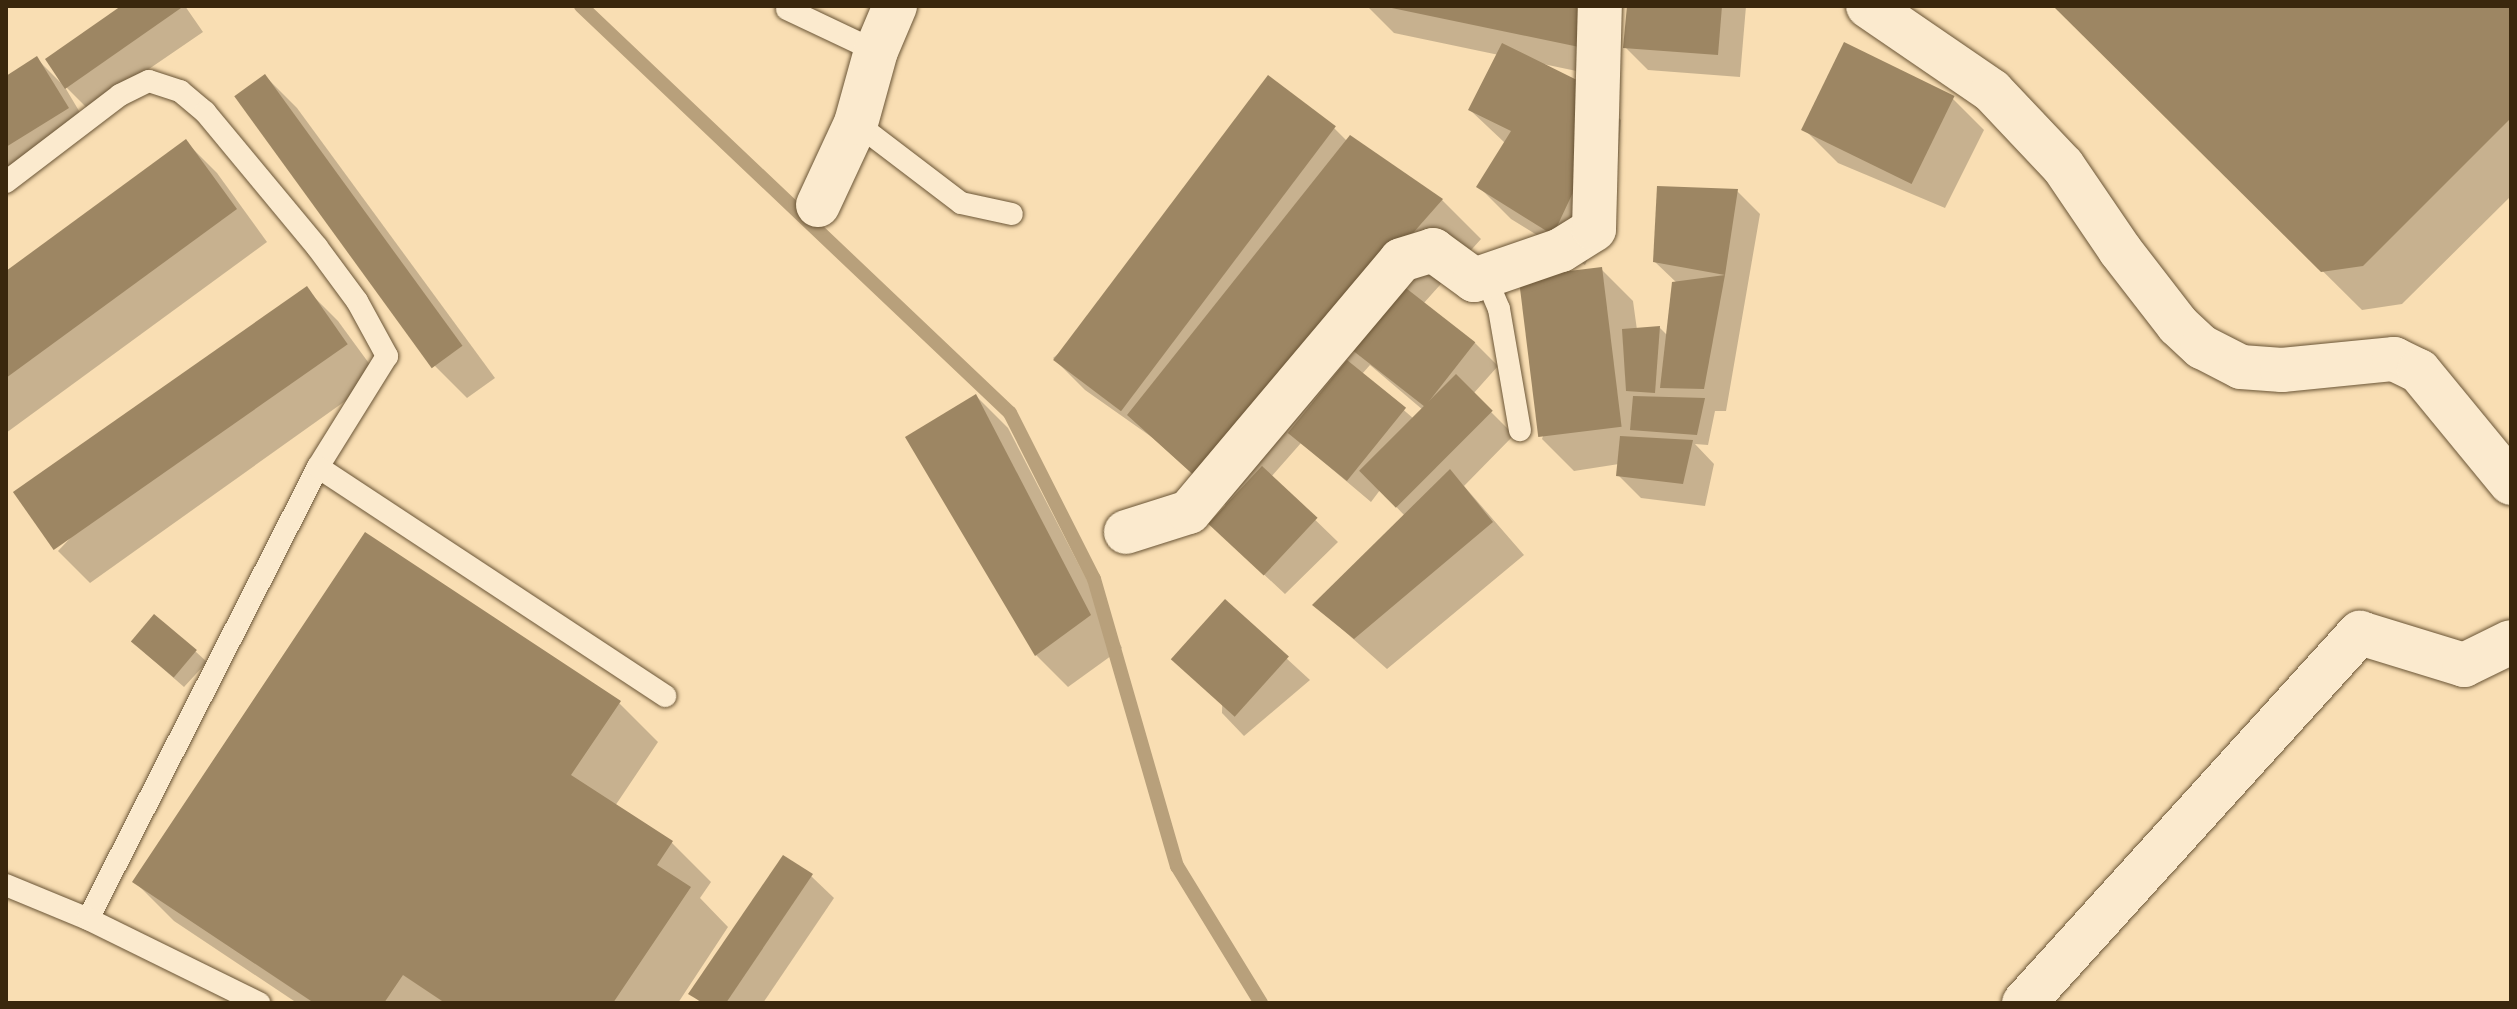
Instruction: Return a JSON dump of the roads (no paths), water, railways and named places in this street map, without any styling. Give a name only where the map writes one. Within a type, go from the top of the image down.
[{"type":"street","points":[[818,205],[856,123],[876,51],[895,6]]},
{"type":"street","points":[[1126,532],[1189,512],[1401,260],[1433,250],[1474,280],[1561,250],[1594,229],[1600,6]]},
{"type":"street","points":[[1868,6],[1992,91],[2063,166],[2120,250],[2178,325],[2202,347],[2241,367],[2282,370],[2394,359],[2419,371],[2511,483]]},
{"type":"street","points":[[2024,1003],[2360,633],[2464,665],[2511,642]]},
{"type":"lane","points":[[787,9],[876,51]]},
{"type":"lane","points":[[6,182],[120,95],[149,81],[180,91],[205,112],[317,247],[357,301],[387,356],[318,467],[88,919]]},
{"type":"lane","points":[[856,123],[961,203],[1012,214]]},
{"type":"lane","points":[[1485,276],[1499,309],[1520,430]]},
{"type":"lane","points":[[318,467],[665,696]]},
{"type":"lane","points":[[6,885],[88,919],[259,1003]]},
{"type":"waterway","points":[[581,6],[1010,413],[1094,579],[1177,866],[1261,1003]]}]
